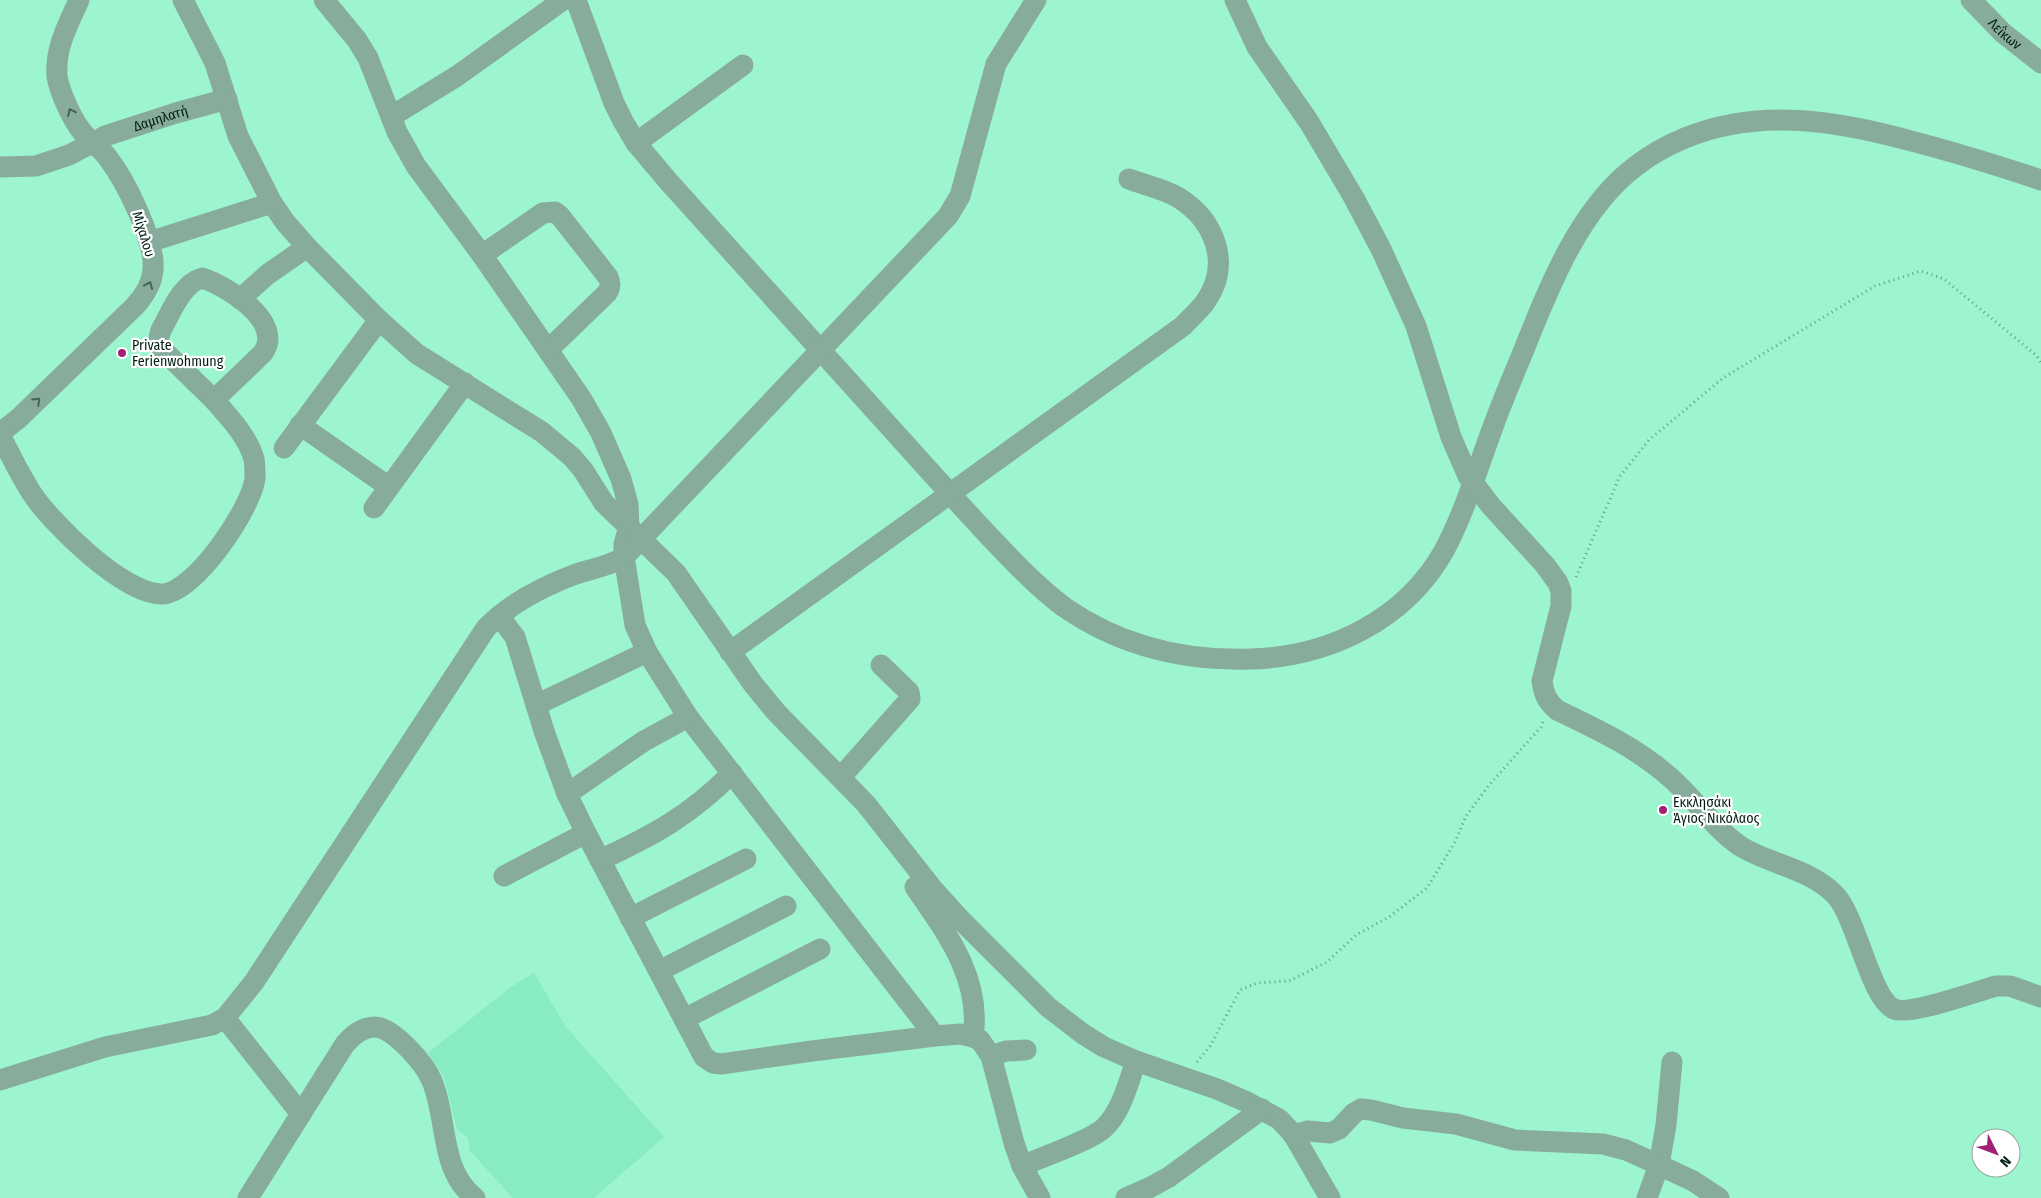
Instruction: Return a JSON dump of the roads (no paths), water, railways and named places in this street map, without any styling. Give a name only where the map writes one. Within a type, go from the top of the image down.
[{"type":"street","name":"Μίχαλου","points":[[0,434],[123,319],[142,298],[154,269],[149,242],[138,211],[116,168],[103,151],[82,132],[60,87],[57,72],[58,48],[79,0]]},
{"type":"street","points":[[183,0],[215,63],[238,136],[272,203],[285,222],[307,247],[379,320],[417,354],[564,448],[583,470],[604,503],[676,573],[730,652],[776,712],[841,777],[960,920],[1048,1007],[1096,1043],[1136,1061],[1223,1092],[1262,1109],[1282,1121],[1294,1135],[1330,1198]]},
{"type":"street","points":[[324,0],[363,50],[375,72],[397,132],[416,166],[482,255],[588,409],[607,445],[628,499],[635,533]]},
{"type":"street","points":[[392,116],[457,76],[563,0]]},
{"type":"street","points":[[576,0],[614,103],[636,143],[951,495],[1041,588],[1093,625],[1127,641],[1154,650],[1192,657],[1244,660],[1284,656],[1324,647],[1360,632],[1397,608],[1413,593],[1435,566],[1454,531],[1532,328],[1578,233],[1616,184],[1635,166],[1663,149],[1712,129],[1756,120],[1786,119],[1829,123],[1876,132],[1971,157],[2041,180]]},
{"type":"street","points":[[934,1036],[688,717],[647,652],[633,618],[624,544],[820,349],[948,216],[960,196],[996,64],[1036,0]]},
{"type":"street","points":[[1235,0],[1254,41],[1316,134],[1354,198],[1381,249],[1416,326],[1451,437],[1472,483],[1551,572],[1560,587],[1559,617],[1542,681],[1548,702],[1558,710],[1622,742],[1652,762],[1674,781],[1729,838],[1743,848],[1818,881],[1836,896],[1849,916],[1881,998],[1895,1010],[1912,1011],[1996,986],[2010,986],[2041,997]]},
{"type":"street","name":"Λεΐκων","points":[[1971,0],[2003,32],[2041,63]]},
{"type":"street","points":[[636,143],[743,65]]},
{"type":"street","name":"Δαμηλατή","points":[[0,168],[36,166],[69,155],[105,136],[227,99]]},
{"type":"street","points":[[730,652],[951,495],[1183,326],[1207,300],[1216,278],[1219,261],[1216,242],[1211,230],[1197,211],[1178,197],[1129,179]]},
{"type":"street","points":[[149,242],[272,203]]},
{"type":"street","points":[[482,255],[543,214],[554,212],[560,216],[608,276],[611,282],[607,293],[548,350]]},
{"type":"street","points":[[240,299],[268,274],[307,247]]},
{"type":"street","points":[[0,434],[31,492],[67,534],[118,578],[143,590],[162,594],[182,588],[200,572],[227,537],[248,500],[255,479],[254,460],[248,443],[226,413],[159,345],[158,337],[161,330],[186,287],[193,281],[202,278],[240,299],[264,322],[269,340],[263,353],[214,400]]},
{"type":"street","points":[[284,448],[379,320]]},
{"type":"street","points":[[374,508],[465,383]]},
{"type":"street","points":[[300,425],[389,487]]},
{"type":"street","points":[[0,1080],[76,1055],[212,1025],[225,1018],[254,982],[481,636],[499,616],[512,606],[567,578],[614,562],[624,556]]},
{"type":"street","points":[[499,616],[515,637],[567,794],[704,1058],[713,1063],[721,1064],[934,1036],[960,1034],[973,1037],[980,1040],[992,1056],[1014,1143],[1022,1166],[1040,1198]]},
{"type":"street","points":[[536,705],[647,652]]},
{"type":"street","points":[[841,777],[910,699],[908,692],[881,665]]},
{"type":"street","points":[[567,794],[644,740],[688,717]]},
{"type":"street","points":[[600,860],[672,823],[702,801],[732,773]]},
{"type":"street","points":[[504,876],[586,833]]},
{"type":"street","points":[[895,840],[895,853],[900,865],[944,928],[958,953],[975,1005],[973,1037]]},
{"type":"street","points":[[630,918],[746,859]]},
{"type":"street","points":[[659,971],[786,906]]},
{"type":"street","points":[[684,1019],[820,949]]},
{"type":"street","points":[[225,1018],[301,1114]]},
{"type":"street","points":[[248,1198],[334,1060],[350,1038],[359,1032],[375,1027],[386,1031],[405,1046],[428,1072],[435,1089],[454,1171],[462,1185],[475,1198]]},
{"type":"street","points":[[992,1056],[1006,1051],[1026,1050]]},
{"type":"street","points":[[1022,1166],[1104,1128],[1119,1106],[1136,1061]]},
{"type":"street","points":[[1647,1198],[1659,1165],[1666,1125],[1672,1062]]},
{"type":"street","points":[[1126,1198],[1169,1177],[1262,1109]]},
{"type":"street","points":[[1294,1135],[1308,1131],[1330,1132],[1339,1129],[1354,1113],[1361,1109],[1403,1118],[1456,1124],[1515,1140],[1603,1144],[1626,1150],[1659,1165],[1693,1181],[1719,1198]]},
{"type":"place","name":"Private Ferienwohmung","points":[[122,353]]},
{"type":"place","name":"Εκκλησάκι Άγιος Νικόλαος","points":[[1663,810]]}]
